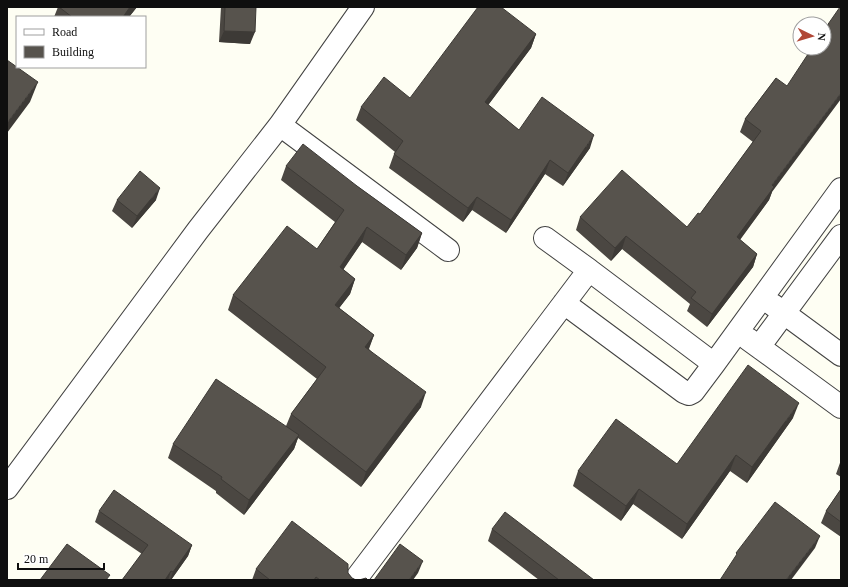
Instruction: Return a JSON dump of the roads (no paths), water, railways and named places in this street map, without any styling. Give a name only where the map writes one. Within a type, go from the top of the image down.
[{"type":"street","points":[[7,488],[198,230],[280,125],[363,7]]},
{"type":"street","points":[[280,125],[448,250]]},
{"type":"street","points":[[564,303],[684,392],[689,394],[693,392],[762,296],[839,195]]},
{"type":"street","points":[[759,347],[841,236]]},
{"type":"street","points":[[545,238],[714,364]]},
{"type":"street","points":[[355,580],[589,270]]},
{"type":"street","points":[[762,296],[784,314],[841,355]]},
{"type":"street","points":[[737,331],[841,407]]}]
